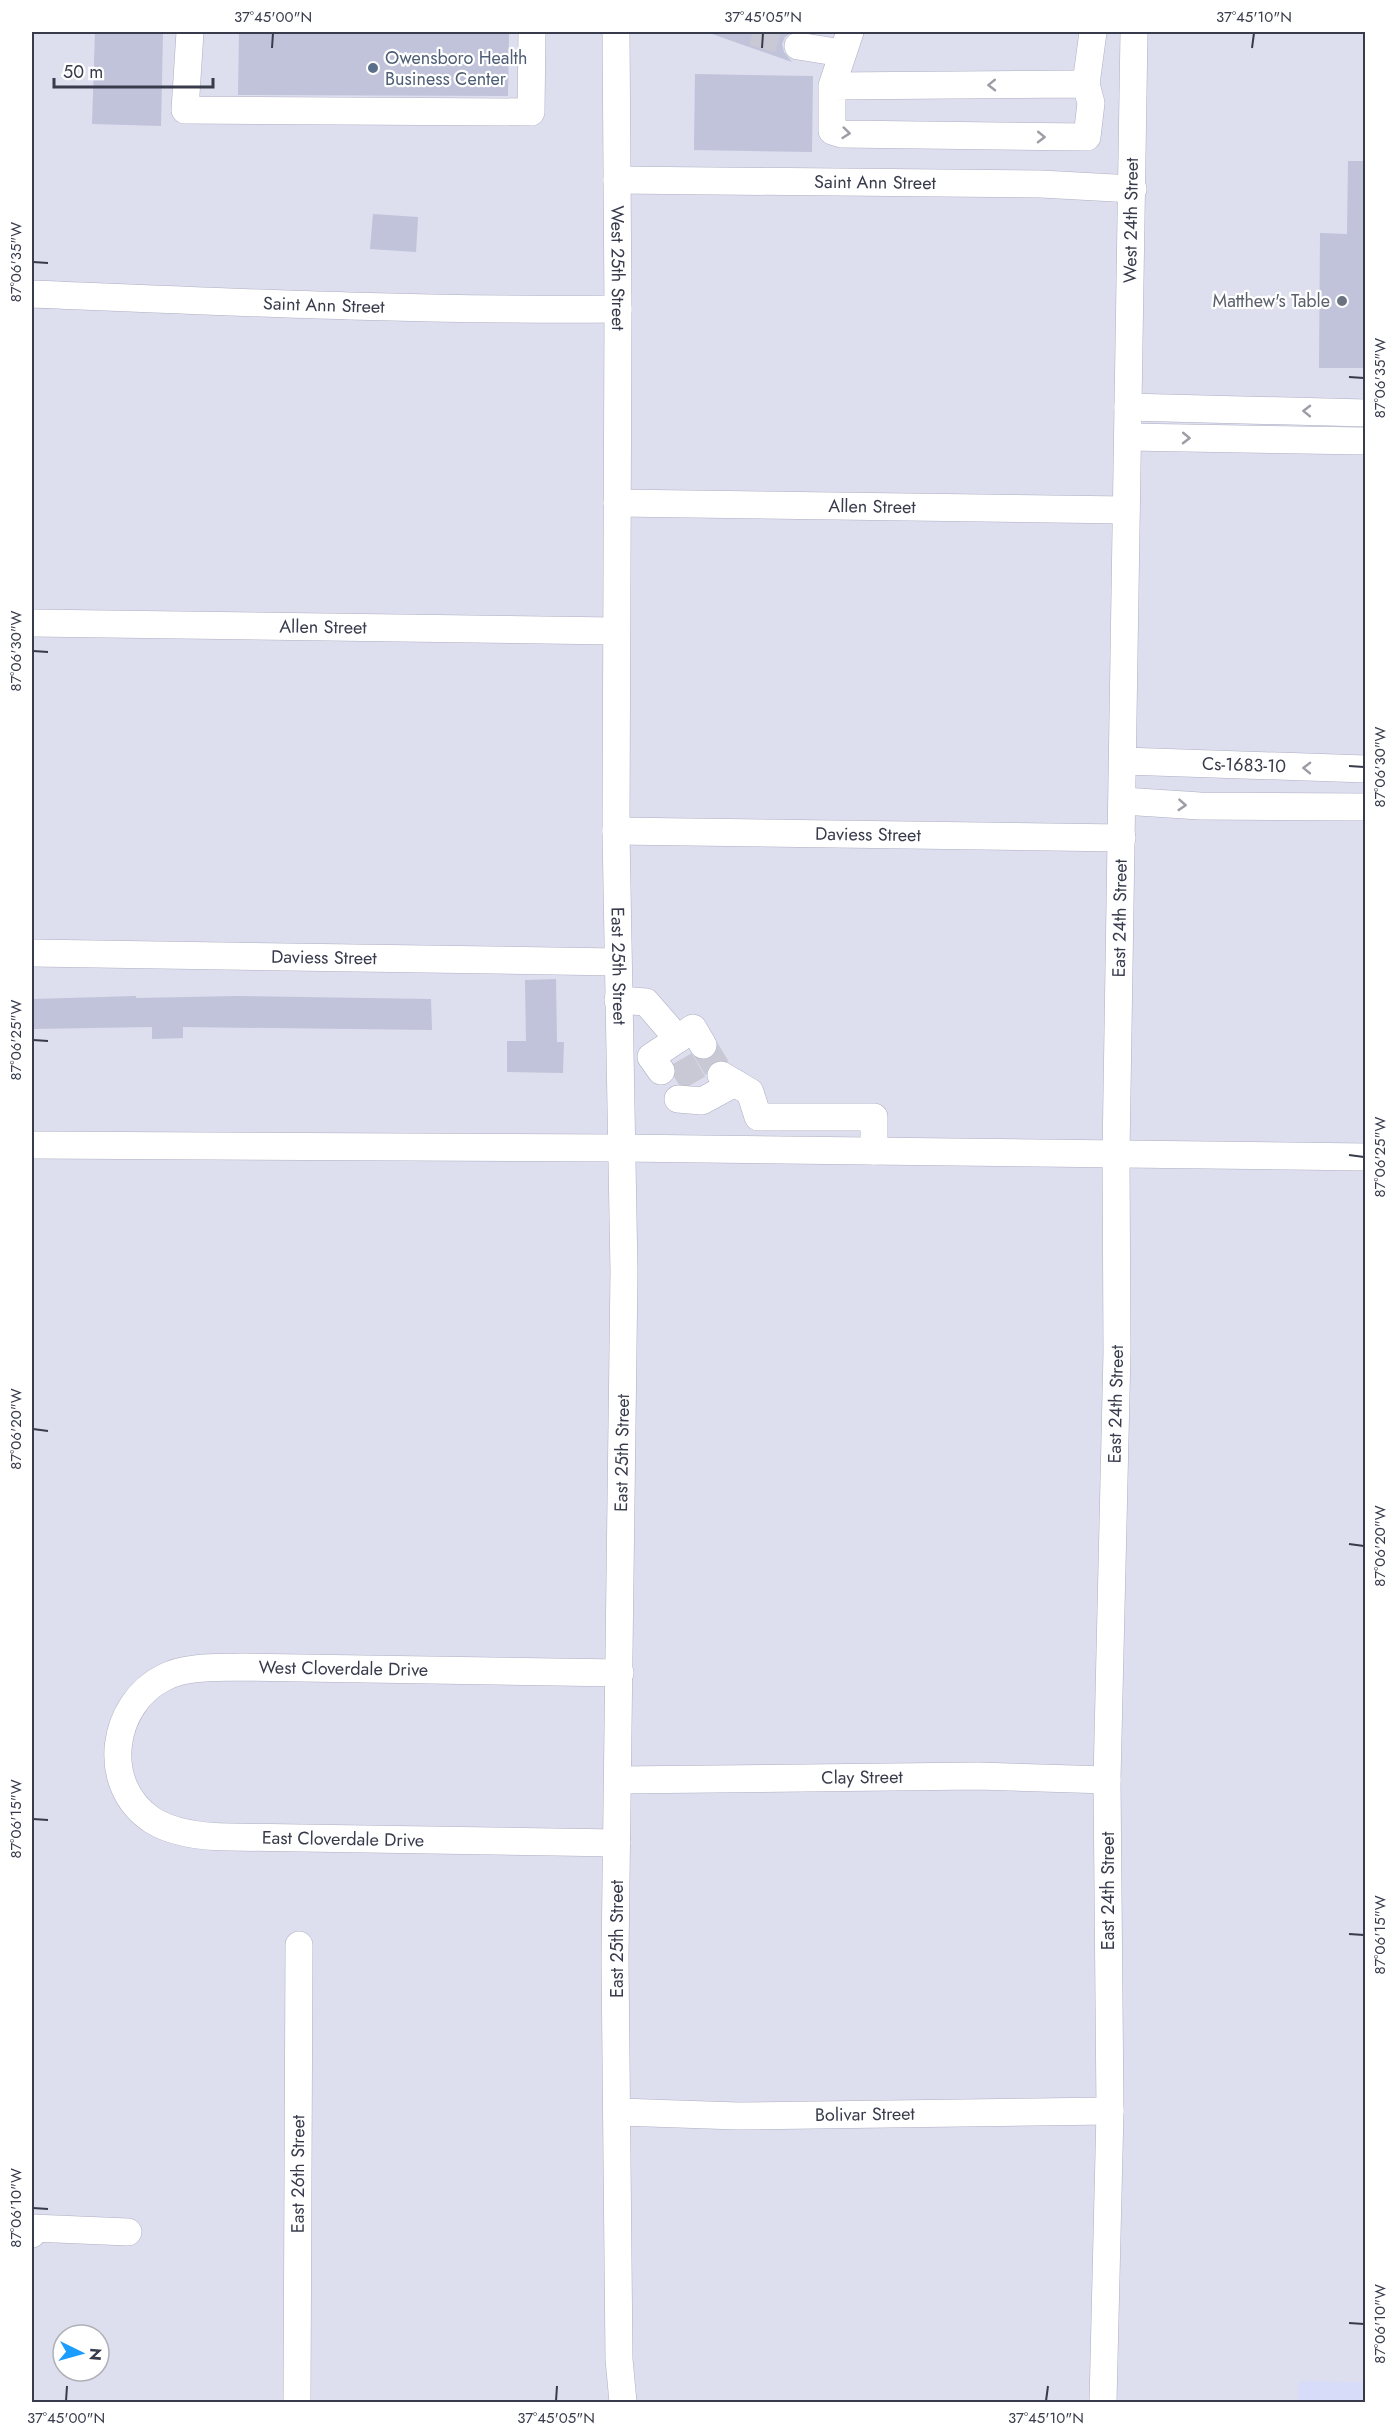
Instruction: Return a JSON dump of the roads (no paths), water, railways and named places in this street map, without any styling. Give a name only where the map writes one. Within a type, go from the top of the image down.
[{"type":"street","points":[[190,32],[185,110],[531,112],[532,32]]},
{"type":"street","name":"West 25th Street","points":[[616,32],[617,503]]},
{"type":"street","points":[[787,43],[846,42],[832,86],[832,131],[842,134],[1088,137],[1091,103],[1086,84],[1093,32]]},
{"type":"street","name":"West 24th Street","points":[[1128,407],[1134,32]]},
{"type":"street","points":[[832,86],[1086,84]]},
{"type":"street","name":"Saint Ann Street","points":[[617,180],[1041,184],[1133,189]]},
{"type":"street","name":"Saint Ann Street","points":[[32,294],[379,308],[618,309]]},
{"type":"street","points":[[1128,407],[1365,413]]},
{"type":"street","name":"East 24th Street","points":[[1103,2403],[1110,2111],[1107,1780],[1116,1364],[1116,1154],[1128,407]]},
{"type":"street","points":[[1128,437],[1365,441]]},
{"type":"street","name":"Allen Street","points":[[617,503],[1126,510]]},
{"type":"street","name":"East 25th Street","points":[[617,503],[614,631],[617,962],[624,1272],[615,1958],[619,2112],[619,2359],[623,2403]]},
{"type":"street","name":"Allen Street","points":[[32,623],[614,631]]},
{"type":"street","name":"Cs-1683-10","points":[[1124,761],[1365,769]]},
{"type":"street","points":[[1123,801],[1212,807],[1365,807]]},
{"type":"street","name":"Daviess Street","points":[[616,831],[1122,838]]},
{"type":"street","name":"Daviess Street","points":[[32,953],[617,962]]},
{"type":"street","points":[[618,1000],[646,1002],[678,1051]]},
{"type":"street","points":[[709,1088],[750,1092],[758,1117],[874,1117],[874,1151]]},
{"type":"street","points":[[32,1145],[621,1148],[1365,1156]]},
{"type":"street","name":"West Cloverdale Drive","points":[[116,1752],[122,1724],[136,1700],[166,1676],[188,1669],[242,1667],[620,1673]]},
{"type":"street","name":"East Cloverdale Drive","points":[[116,1752],[118,1771],[125,1791],[137,1808],[153,1821],[172,1829],[196,1834],[231,1838],[617,1843]]},
{"type":"street","name":"Clay Street","points":[[618,1780],[978,1776],[1107,1780]]},
{"type":"street","name":"East 26th Street","points":[[297,2403],[299,1945]]},
{"type":"street","name":"Bolivar Street","points":[[619,2112],[738,2116],[1110,2111]]},
{"type":"street","points":[[32,2234],[32,2228],[128,2232]]},
{"type":"tunnel","points":[[753,32],[780,40]]},
{"type":"tunnel","points":[[703,1045],[721,1075]]},
{"type":"tunnel","points":[[680,1060],[697,1089]]},
{"type":"place","name":"Owensboro Health Business Center","points":[[373,68]]},
{"type":"place","name":"Matthew's Table","points":[[1342,301]]}]
